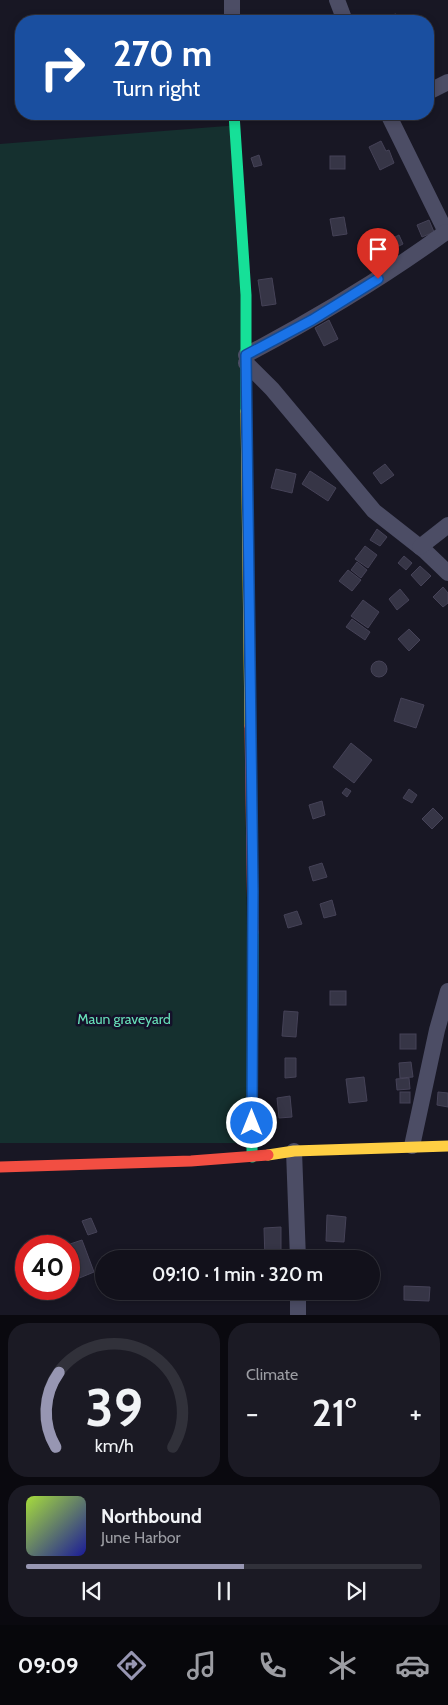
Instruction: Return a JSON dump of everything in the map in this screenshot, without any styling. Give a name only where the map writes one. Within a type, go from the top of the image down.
[{"type":"street","points":[[232,0],[232,15]]},
{"type":"street","points":[[337,0],[343,15]]},
{"type":"street","points":[[434,89],[448,82]]},
{"type":"street","points":[[234,120],[246,295],[253,891],[252,1157]]},
{"type":"street","points":[[246,359],[406,262],[447,231],[391,120]]},
{"type":"street","points":[[246,359],[374,511],[420,547],[448,573]]},
{"type":"street","points":[[420,547],[448,525]]},
{"type":"street","points":[[412,1146],[437,1030],[448,991]]},
{"type":"street","points":[[0,1167],[191,1161],[252,1157],[294,1151],[448,1146]]},
{"type":"street","points":[[294,1151],[298,1250]]},
{"type":"street","points":[[298,1300],[298,1315]]},
{"type":"green space","name":"Maun graveyard","points":[[239,125],[249,1143],[0,1143],[0,144]]},
{"type":"building","points":[[381,141],[386,151],[389,150],[394,163],[380,170],[369,147]]},
{"type":"building","points":[[259,155],[262,165],[254,167],[251,158]]},
{"type":"building","points":[[330,156],[345,156],[345,169],[330,169]]},
{"type":"building","points":[[344,217],[347,234],[333,236],[330,219]]},
{"type":"building","points":[[429,220],[434,232],[422,237],[417,225]]},
{"type":"building","points":[[399,235],[403,244],[393,249],[389,240]]},
{"type":"building","points":[[380,242],[385,244],[387,249],[385,254],[380,256],[375,254],[373,249],[375,244]]},
{"type":"building","points":[[272,278],[276,304],[262,306],[258,280]]},
{"type":"building","points":[[329,320],[338,339],[324,346],[315,328]]},
{"type":"building","points":[[385,464],[394,475],[381,484],[373,473]]},
{"type":"building","points":[[276,469],[296,474],[292,493],[271,488]]},
{"type":"building","points":[[310,471],[336,488],[328,501],[302,484]]},
{"type":"building","points":[[377,529],[387,537],[380,546],[370,540]]},
{"type":"building","points":[[365,546],[377,555],[368,568],[355,559]]},
{"type":"building","points":[[404,556],[412,563],[406,570],[398,563]]},
{"type":"building","points":[[357,562],[367,570],[361,578],[351,570]]},
{"type":"building","points":[[420,566],[431,576],[421,586],[411,575]]},
{"type":"building","points":[[348,570],[361,580],[352,591],[339,581]]},
{"type":"building","points":[[443,587],[448,593],[448,603],[443,607],[433,597]]},
{"type":"building","points":[[400,589],[409,600],[397,610],[389,599]]},
{"type":"building","points":[[363,600],[379,612],[368,628],[351,616]]},
{"type":"building","points":[[352,619],[370,632],[365,640],[346,627]]},
{"type":"building","points":[[409,629],[420,640],[409,651],[398,639]]},
{"type":"building","points":[[376,661],[382,661],[387,666],[385,675],[376,677],[371,672],[371,666]]},
{"type":"building","points":[[401,698],[424,705],[416,728],[394,721]]},
{"type":"building","points":[[351,743],[372,760],[354,783],[333,767]]},
{"type":"building","points":[[346,788],[351,791],[347,797],[342,793]]},
{"type":"building","points":[[409,789],[417,795],[412,803],[403,798]]},
{"type":"building","points":[[322,801],[325,815],[313,819],[309,805]]},
{"type":"building","points":[[433,808],[443,818],[432,829],[422,819]]},
{"type":"building","points":[[322,863],[327,877],[313,881],[309,867]]},
{"type":"building","points":[[332,900],[336,915],[324,918],[320,904]]},
{"type":"building","points":[[297,911],[302,924],[288,928],[284,915]]},
{"type":"building","points":[[330,991],[346,991],[346,1005],[330,1005]]},
{"type":"building","points":[[284,1011],[298,1012],[296,1037],[282,1036]]},
{"type":"building","points":[[400,1034],[416,1034],[416,1049],[400,1049]]},
{"type":"building","points":[[285,1058],[296,1058],[296,1077],[285,1078]]},
{"type":"building","points":[[411,1062],[413,1077],[400,1078],[399,1063]]},
{"type":"building","points":[[364,1077],[367,1101],[349,1103],[346,1079]]},
{"type":"building","points":[[409,1078],[410,1089],[397,1090],[396,1079]]},
{"type":"building","points":[[400,1092],[410,1092],[410,1103],[400,1103]]},
{"type":"building","points":[[438,1092],[448,1093],[448,1107],[437,1105]]},
{"type":"building","points":[[290,1096],[292,1117],[279,1118],[277,1098]]},
{"type":"building","points":[[327,1215],[346,1217],[344,1242],[326,1241]]},
{"type":"building","points":[[91,1218],[97,1232],[88,1235],[82,1221]]},
{"type":"building","points":[[281,1227],[281,1250],[265,1250],[264,1228]]},
{"type":"building","points":[[82,1240],[94,1272],[80,1278],[80,1241]]},
{"type":"building","points":[[404,1286],[430,1287],[429,1301],[404,1300]]},
{"type":"traffic: fast","points":[[234,120],[246,295],[246,411]]},
{"type":"traffic: fast","points":[[252,1157],[253,932]]},
{"type":"traffic: slow","points":[[246,411],[250,726]]},
{"type":"traffic: slow","points":[[268,1155],[294,1151],[448,1146]]},
{"type":"traffic: jam","points":[[250,726],[253,932]]},
{"type":"traffic: jam","points":[[0,1167],[191,1161],[268,1155]]},
{"type":"route","points":[[252,1123],[253,891],[246,355],[312,320],[378,279]]}]
